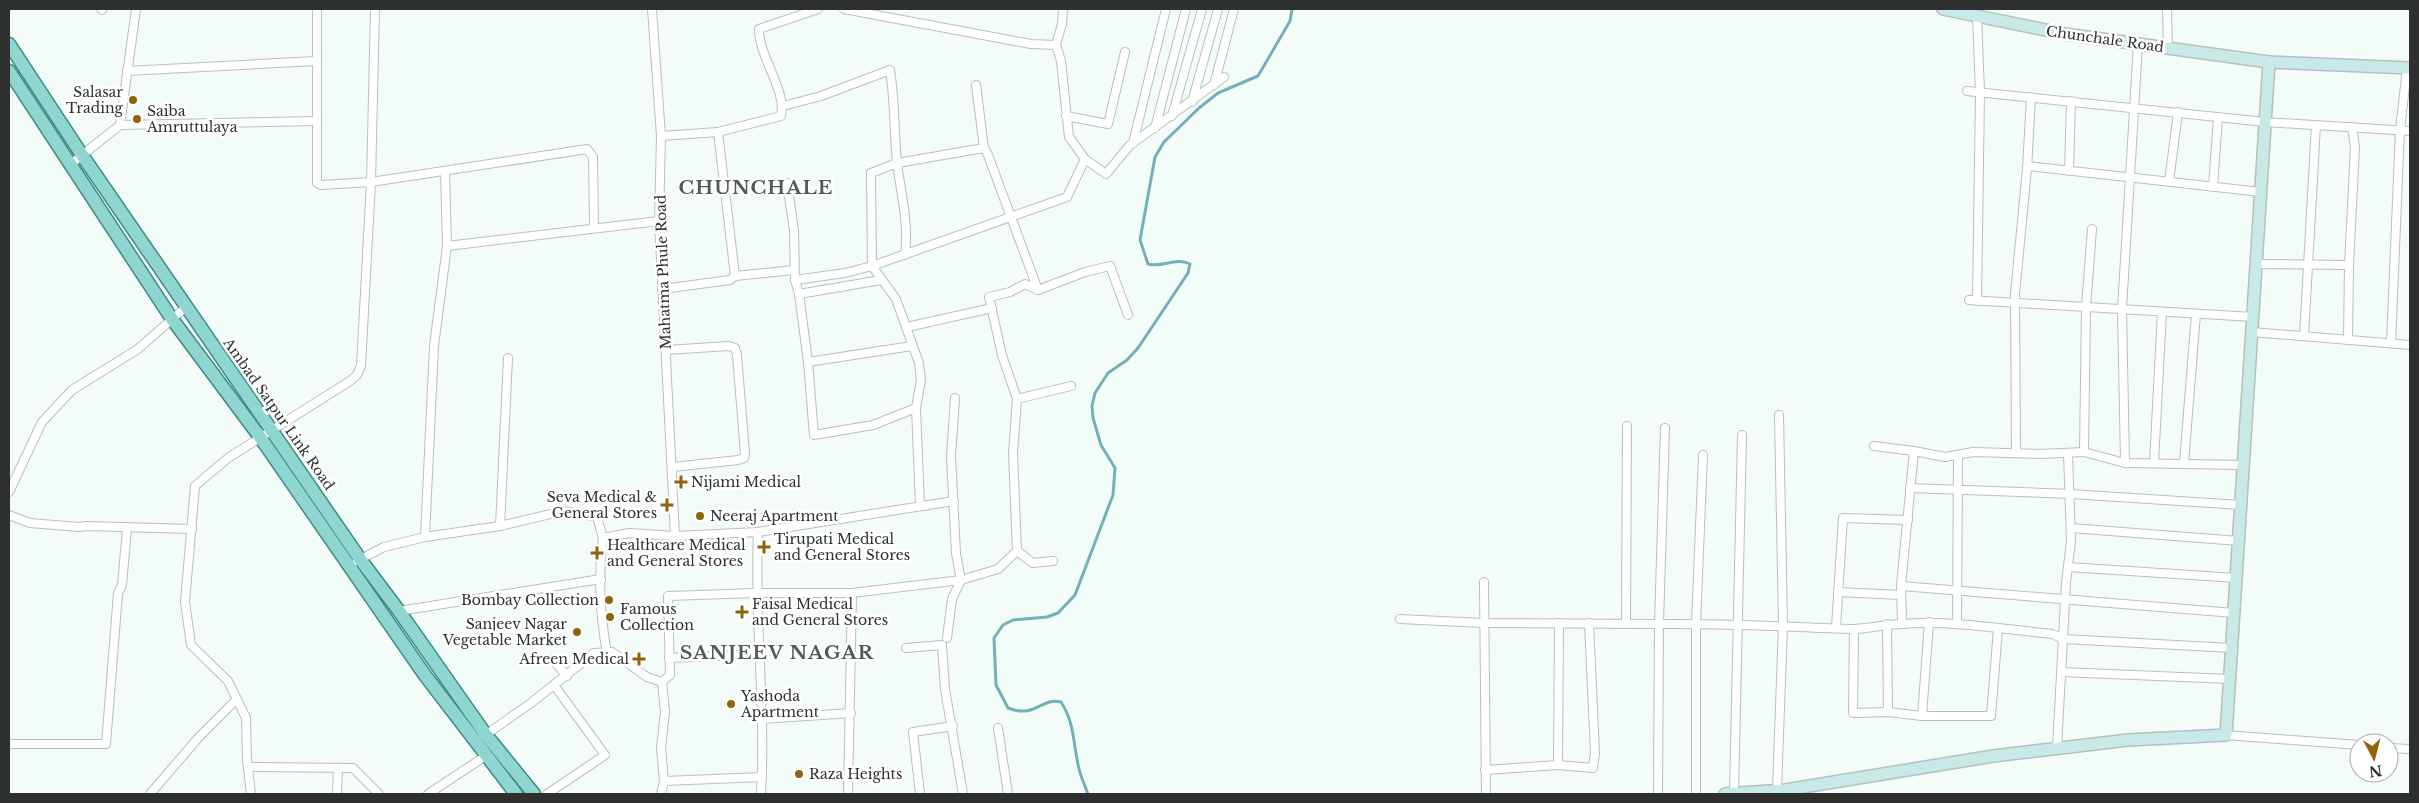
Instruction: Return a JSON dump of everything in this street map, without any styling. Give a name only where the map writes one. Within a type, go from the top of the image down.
[{"type":"main road","name":"Chunchale Road","points":[[1943,9],[2038,30],[2269,62],[2409,68]]},
{"type":"main road","name":"Ambad Satpur Link Road","points":[[9,44],[186,307],[360,559],[399,611],[482,738],[487,755],[516,794]]},
{"type":"main road","points":[[1729,794],[1782,791],[1993,756],[2058,748],[2128,740],[2226,735],[2269,62]]},
{"type":"main road","name":"Ambad Satpur Link Road","points":[[9,70],[172,319],[260,437],[348,567],[424,674],[534,794]]},
{"type":"street","points":[[120,125],[136,9]]},
{"type":"street","points":[[317,9],[317,183],[371,182],[586,149],[593,157],[594,228]]},
{"type":"street","points":[[251,794],[246,718],[228,681],[191,645],[185,602],[195,486],[228,458],[350,381],[361,366],[371,182],[375,9]]},
{"type":"street","name":"Mahatma Phule Road","points":[[652,9],[661,136],[659,221],[675,536]]},
{"type":"street","points":[[661,136],[718,132],[781,116],[783,106],[763,56],[759,29],[818,9]]},
{"type":"street","points":[[844,9],[1030,44],[1056,45]]},
{"type":"street","points":[[1063,9],[1062,24],[1056,45],[1061,61],[1069,137],[1085,159],[1106,174],[1133,143],[1224,77]]},
{"type":"street","points":[[1133,143],[1166,9]]},
{"type":"street","points":[[1155,128],[1186,9]]},
{"type":"street","points":[[1172,116],[1202,9]]},
{"type":"street","points":[[1192,102],[1218,9]]},
{"type":"street","points":[[1214,85],[1234,9]]},
{"type":"street","points":[[2168,9],[2168,48]]},
{"type":"street","points":[[1977,16],[1980,92],[1973,301],[2253,317]]},
{"type":"street","points":[[2125,462],[2122,309],[2128,177],[2135,108],[2138,44]]},
{"type":"street","points":[[1066,116],[1108,124],[1125,52]]},
{"type":"street","points":[[127,71],[316,61]]},
{"type":"street","points":[[2391,343],[2400,130],[2409,68]]},
{"type":"street","points":[[783,106],[821,96],[890,70],[894,94],[897,163],[907,226],[905,255]]},
{"type":"street","points":[[976,85],[984,148],[1012,217],[1038,290]]},
{"type":"street","points":[[1967,91],[2265,122],[2410,130]]},
{"type":"street","points":[[2016,453],[2015,303],[2031,97]]},
{"type":"street","points":[[2069,171],[2071,102]]},
{"type":"street","points":[[2169,182],[2178,112]]},
{"type":"street","points":[[2213,187],[2218,117]]},
{"type":"street","points":[[71,164],[120,125],[316,121]]},
{"type":"street","points":[[2304,336],[2316,125]]},
{"type":"street","points":[[2348,340],[2349,265],[2355,148],[2352,127]]},
{"type":"street","points":[[718,132],[735,276]]},
{"type":"street","points":[[920,506],[916,408],[921,380],[919,363],[896,299],[872,266],[871,173],[897,163],[984,148]]},
{"type":"street","points":[[794,280],[845,273],[872,266],[1067,197],[1085,159]]},
{"type":"street","points":[[2027,166],[2261,192]]},
{"type":"street","points":[[425,537],[434,346],[447,246],[445,170]]},
{"type":"street","points":[[786,183],[794,230],[794,280],[799,294],[808,362],[814,435],[873,425],[916,408]]},
{"type":"street","points":[[447,246],[659,221]]},
{"type":"street","points":[[2084,452],[2086,307],[2092,229]]},
{"type":"street","points":[[2256,264],[2349,265]]},
{"type":"street","points":[[662,682],[670,675],[668,596],[756,592],[852,593],[961,580],[998,569],[1017,551],[1013,453],[1017,399],[1002,355],[989,298],[1010,292],[1025,284],[1038,290],[1085,272],[1110,266],[1128,315]]},
{"type":"street","points":[[662,289],[730,280],[735,276],[794,270]]},
{"type":"street","points":[[799,294],[881,280]]},
{"type":"street","points":[[9,492],[42,422],[72,390],[138,349],[186,307]]},
{"type":"street","points":[[907,327],[992,308]]},
{"type":"street","points":[[2154,463],[2162,312]]},
{"type":"street","points":[[2184,463],[2196,314]]},
{"type":"street","points":[[2252,332],[2410,345]]},
{"type":"street","points":[[666,350],[729,346],[735,348],[745,454],[744,458],[738,460],[672,468]]},
{"type":"street","points":[[808,362],[912,346]]},
{"type":"street","points":[[500,526],[508,358]]},
{"type":"street","points":[[1017,399],[1071,386]]},
{"type":"street","points":[[947,638],[952,598],[961,580],[956,554],[953,519],[954,501],[951,456],[955,398]]},
{"type":"street","points":[[1779,415],[1783,625],[1782,791]]},
{"type":"street","points":[[1626,622],[1628,426]]},
{"type":"street","points":[[1658,794],[1659,624],[1665,428]]},
{"type":"street","points":[[1729,794],[1742,435]]},
{"type":"street","points":[[1874,446],[1946,457],[1973,452],[2084,452],[2125,462],[2244,465]]},
{"type":"street","points":[[1902,624],[1901,586],[1914,451]]},
{"type":"street","points":[[2058,748],[2065,599],[2071,528],[2068,453]]},
{"type":"street","points":[[1696,794],[1696,623],[1703,455]]},
{"type":"street","points":[[1957,623],[1958,455]]},
{"type":"street","points":[[1910,488],[2071,494],[2241,506]]},
{"type":"street","points":[[602,538],[629,533],[675,536],[758,532],[954,501]]},
{"type":"street","points":[[348,567],[384,547],[425,537],[500,526],[563,512],[598,517],[602,538],[600,561],[601,622],[607,652]]},
{"type":"street","points":[[9,515],[30,523],[127,529],[192,529]]},
{"type":"street","points":[[1836,627],[1843,518],[1908,520]]},
{"type":"street","points":[[2071,528],[2239,541]]},
{"type":"street","points":[[9,744],[106,744],[118,593],[122,585],[127,529]]},
{"type":"street","points":[[758,532],[756,592],[760,654],[761,794]]},
{"type":"street","points":[[1017,551],[1033,562],[1053,561]]},
{"type":"street","points":[[2068,567],[2237,578]]},
{"type":"street","points":[[399,611],[601,579]]},
{"type":"street","points":[[1484,582],[1486,794]]},
{"type":"street","points":[[1901,586],[2234,613]]},
{"type":"street","points":[[1838,592],[1901,595]]},
{"type":"street","points":[[848,794],[852,593]]},
{"type":"street","points":[[1400,619],[1483,623],[1696,623],[1854,629],[1887,624],[1929,622],[1957,623],[2052,634],[2064,640],[2232,648]]},
{"type":"street","points":[[1922,716],[1929,622]]},
{"type":"street","points":[[1558,766],[1559,623]]},
{"type":"street","points":[[1485,770],[1558,766],[1593,768],[1595,753],[1589,623]]},
{"type":"street","points":[[1887,624],[1888,712]]},
{"type":"street","points":[[1854,629],[1854,713],[1888,712],[1922,716],[1991,716],[1998,629]]},
{"type":"street","points":[[906,648],[942,645],[946,689],[963,794]]},
{"type":"street","points":[[482,738],[594,653],[612,652],[647,677],[662,682]]},
{"type":"street","points":[[669,658],[760,654]]},
{"type":"street","points":[[552,659],[566,676]]},
{"type":"street","points":[[2061,672],[2230,680]]},
{"type":"street","points":[[662,682],[665,712],[661,748],[664,782],[662,794]]},
{"type":"street","points":[[547,794],[605,755],[554,685]]},
{"type":"street","points":[[150,794],[217,718],[237,699]]},
{"type":"street","points":[[761,719],[851,714]]},
{"type":"street","points":[[920,794],[913,732],[953,726]]},
{"type":"street","points":[[998,728],[1008,794]]},
{"type":"street","points":[[2226,735],[2349,744]]},
{"type":"street","points":[[428,794],[487,755]]},
{"type":"street","points":[[248,767],[353,768],[379,794]]},
{"type":"street","points":[[337,794],[338,768]]},
{"type":"street","points":[[664,782],[762,777]]},
{"type":"waterway","points":[[1088,794],[1079,769],[1073,734],[1066,710],[1061,702],[1054,701],[1026,711],[1008,708],[996,685],[994,638],[1003,625],[1013,620],[1047,617],[1058,613],[1075,595],[1113,495],[1115,468],[1101,445],[1093,418],[1092,406],[1095,393],[1108,373],[1127,360],[1138,348],[1188,273],[1190,264],[1185,262],[1158,265],[1148,264],[1140,240],[1155,157],[1164,142],[1199,108],[1218,93],[1258,76],[1290,21],[1292,9]]},
{"type":"place","name":"Salasar Trading","points":[[133,100]]},
{"type":"place","name":"Saiba Amruttulaya","points":[[137,119]]},
{"type":"place","name":"Nijami Medical","points":[[681,482]]},
{"type":"place","name":"Seva Medical & General Stores","points":[[667,505]]},
{"type":"place","name":"Neeraj Apartment","points":[[700,516]]},
{"type":"place","name":"Tirupati Medical and General Stores","points":[[764,547]]},
{"type":"place","name":"Healthcare Medical and General Stores","points":[[597,553]]},
{"type":"place","name":"Bombay Collection","points":[[609,600]]},
{"type":"place","name":"Faisal Medical and General Stores","points":[[742,612]]},
{"type":"place","name":"Famous Collection","points":[[610,617]]},
{"type":"place","name":"Sanjeev Nagar Vegetable Market","points":[[577,632]]},
{"type":"place","name":"Afreen Medical","points":[[639,659]]},
{"type":"place","name":"Yashoda Apartment","points":[[731,704]]},
{"type":"place","name":"Raza Heights","points":[[799,774]]},
{"type":"district","name":"CHUNCHALE","points":[[756,187]]},
{"type":"district","name":"SANJEEV NAGAR","points":[[777,652]]}]
